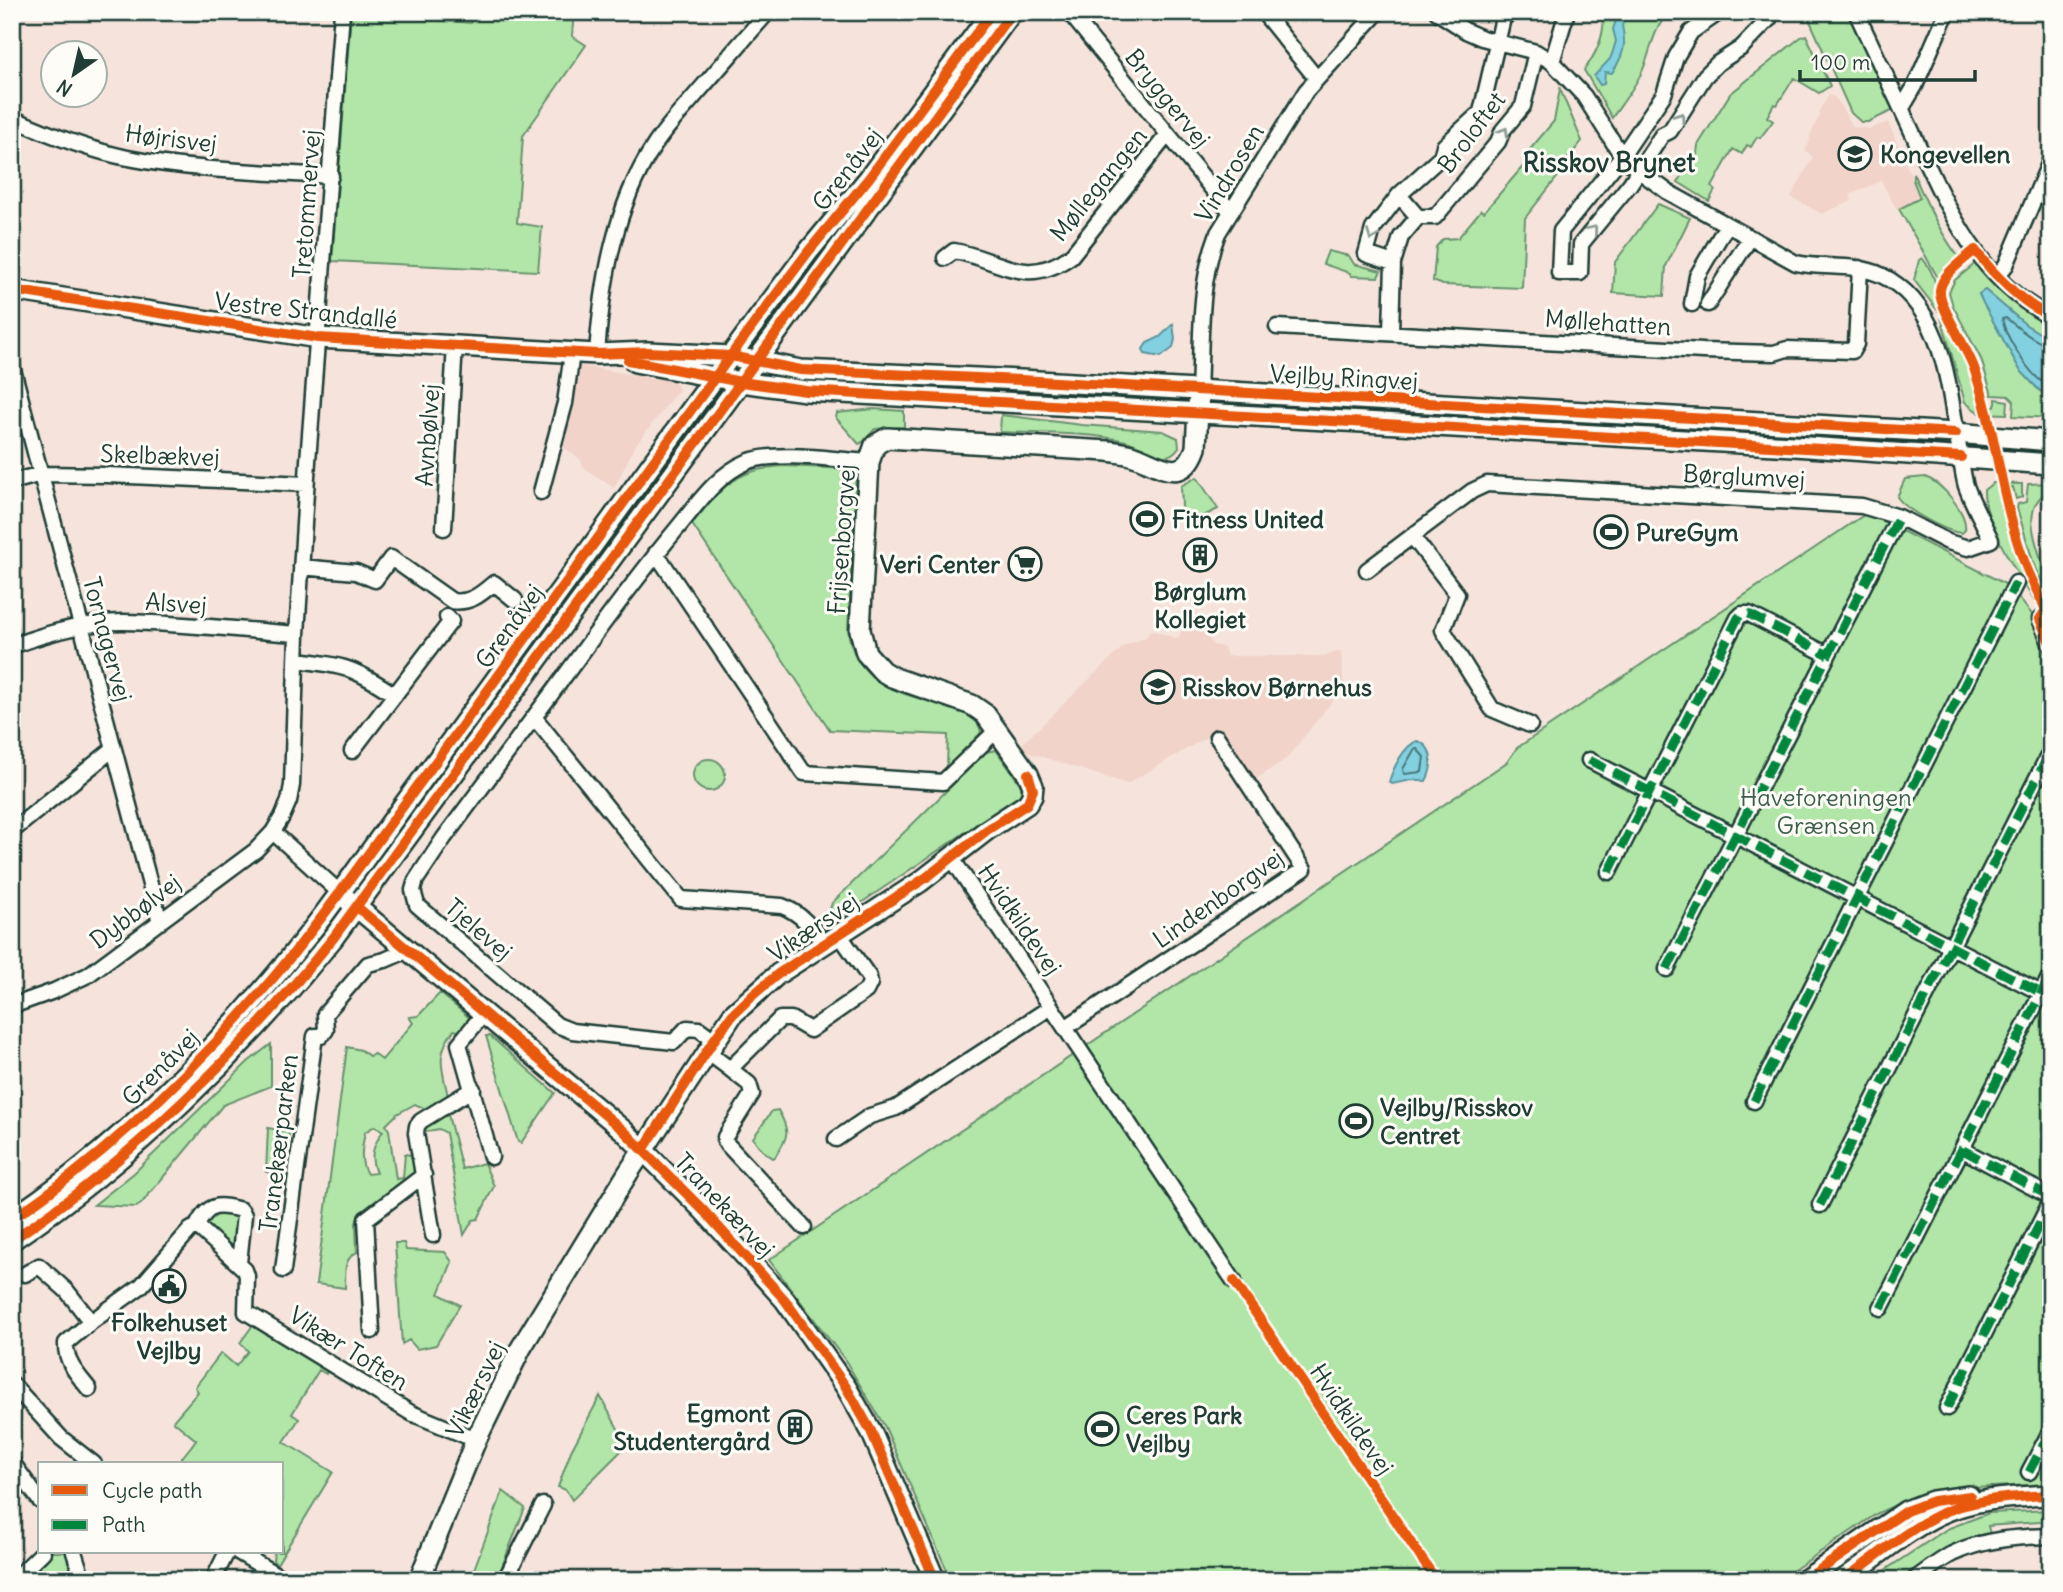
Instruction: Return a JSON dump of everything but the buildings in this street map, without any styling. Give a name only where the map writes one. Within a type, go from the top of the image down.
[{"type":"street","name":"Tretommervej","points":[[273,832],[289,801],[292,785],[306,484],[342,12]]},
{"type":"street","points":[[597,354],[605,276],[622,214],[635,180],[654,146],[678,115],[768,12]]},
{"type":"street","name":"Grenåvej","points":[[12,1219],[81,1168],[179,1081],[261,992],[339,892],[808,252],[869,178],[992,12]]},
{"type":"street","name":"Grenåvej","points":[[12,1240],[92,1181],[190,1092],[276,1005],[357,907],[1012,12]]},
{"type":"street","name":"Bryggervej","points":[[1069,12],[1231,212]]},
{"type":"street","points":[[1263,12],[1317,79]]},
{"type":"street","name":"Vindrosen","points":[[1199,390],[1202,298],[1218,233],[1306,91],[1377,12]]},
{"type":"street","points":[[1437,12],[1466,31],[1536,52],[1552,62],[1584,96],[1622,156],[1668,192],[1796,263],[1813,267],[1860,268],[1881,275],[1905,290],[1928,319],[1940,352],[1961,457]]},
{"type":"street","name":"Broloftet","points":[[1393,263],[1366,254],[1373,229],[1399,195],[1441,156],[1444,146],[1481,112],[1503,19],[1512,12]]},
{"type":"street","points":[[1552,62],[1567,12]]},
{"type":"street","points":[[1720,12],[1691,32],[1676,57],[1664,94],[1622,156],[1561,231],[1559,273],[1580,273],[1581,244],[1630,184],[1662,135],[1670,131],[1705,76],[1741,47],[1769,19],[1762,12]]},
{"type":"street","points":[[1856,12],[1946,205],[1975,250],[1997,276],[2022,298],[2051,317]]},
{"type":"street","points":[[1902,108],[1915,86],[1947,12]]},
{"type":"street","name":"Broloftet","points":[[1391,332],[1393,263],[1401,237],[1418,217],[1435,216],[1498,142],[1503,130],[1523,106],[1536,52]]},
{"type":"street","name":"Højrisvej","points":[[12,118],[77,144],[128,158],[173,165],[331,176]]},
{"type":"street","name":"Møllegangen","points":[[945,258],[954,251],[1020,270],[1038,272],[1058,265],[1077,248],[1168,134]]},
{"type":"street","points":[[1997,276],[2006,265],[2051,159]]},
{"type":"street","points":[[1399,195],[1418,217]]},
{"type":"street","points":[[1692,304],[1697,276],[1727,225]]},
{"type":"street","points":[[1707,304],[1750,237]]},
{"type":"street","name":"Møllehatten","points":[[1277,327],[1703,351],[1852,351],[1856,344],[1860,268]]},
{"type":"street","name":"Vestre Strandallé","points":[[12,290],[317,338],[572,353],[648,352],[731,356]]},
{"type":"street","name":"Avnbølvej","points":[[443,528],[455,345]]},
{"type":"street","points":[[541,492],[565,404],[572,353]]},
{"type":"street","name":"Vestre Strandallé","points":[[597,354],[741,382]]},
{"type":"street","name":"Vejlby Ringvej","points":[[731,356],[801,370],[1199,390],[1956,433],[2051,441]]},
{"type":"street","name":"Tornagervej","points":[[12,366],[160,922]]},
{"type":"street","name":"Vejlby Ringvej","points":[[741,382],[806,391],[2051,464]]},
{"type":"street","name":"Frijsenborgvej","points":[[1028,774],[985,714],[972,705],[892,677],[866,653],[860,630],[869,462],[875,445],[887,438],[1108,451],[1131,455],[1166,470],[1175,470],[1193,457],[1196,448],[1199,390]]},
{"type":"street","name":"Tjelevej","points":[[710,1045],[699,1029],[687,1028],[674,1042],[572,1031],[557,1025],[417,905],[413,890],[416,880],[444,838],[656,553],[712,487],[731,470],[750,461],[772,457],[869,462]]},
{"type":"street","name":"Børglumvej","points":[[1367,570],[1472,491],[1487,484],[1836,504],[1876,509],[1899,517],[1948,542],[1968,548],[1991,540],[1966,485],[1961,457]]},
{"type":"street","name":"Skelbækvej","points":[[12,482],[41,474],[306,484]]},
{"type":"street","points":[[1667,969],[1899,517]]},
{"type":"street","points":[[1412,536],[1457,594],[1443,630],[1492,709],[1530,725]]},
{"type":"street","points":[[656,553],[804,773],[943,782],[998,730]]},
{"type":"street","points":[[301,567],[356,572],[375,580],[391,558],[452,601],[473,599],[495,583],[515,600]]},
{"type":"street","points":[[1754,1101],[2016,583]]},
{"type":"street","points":[[1609,872],[1742,614],[1749,614],[1828,655]]},
{"type":"street","points":[[352,751],[451,621],[447,617]]},
{"type":"street","points":[[2040,619],[2051,645]]},
{"type":"street","name":"Alsvej","points":[[12,646],[39,636],[121,622],[297,634]]},
{"type":"street","points":[[296,660],[349,668],[367,676],[395,695]]},
{"type":"street","points":[[534,717],[681,899],[782,906],[794,911],[813,929],[832,939]]},
{"type":"street","name":"Lindenborgvej","points":[[1065,1028],[1304,869],[1217,737]]},
{"type":"street","points":[[12,831],[113,749]]},
{"type":"street","points":[[1820,1205],[2051,750]]},
{"type":"street","points":[[1589,760],[2046,995]]},
{"type":"street","name":"Vikærsvej","points":[[419,1580],[476,1440],[521,1348],[602,1214],[710,1045],[733,1014],[778,974],[920,882],[1029,801],[1033,790],[1028,774]]},
{"type":"street","name":"Tranekærvej","points":[[273,832],[339,892],[485,1012],[643,1150],[754,1265],[816,1341],[846,1387],[871,1431],[935,1580]]},
{"type":"street","name":"Dybbølvej","points":[[12,1006],[88,975],[256,850],[273,832]]},
{"type":"street","name":"Hvidkildevej","points":[[951,857],[1234,1281]]},
{"type":"street","name":"Vikærsvej","points":[[730,1069],[776,1021],[791,1019],[810,1030],[866,991],[869,978],[832,939]]},
{"type":"street","name":"Tranekærparken","points":[[284,1270],[315,1036],[321,1037],[326,1030],[325,1014],[368,964],[408,950]]},
{"type":"street","points":[[1881,1308],[2046,995],[2051,974]]},
{"type":"street","name":"Hvidkildevej","points":[[836,1139],[870,1116],[896,1108],[1051,1007]]},
{"type":"street","points":[[485,1012],[459,1044],[491,1157]]},
{"type":"street","points":[[710,1045],[730,1069],[749,1084],[752,1094],[725,1137],[725,1142],[804,1227]]},
{"type":"street","points":[[433,1235],[416,1126],[472,1089]]},
{"type":"street","points":[[1947,1408],[2051,1199],[1963,1150]]},
{"type":"street","points":[[372,1331],[366,1219],[424,1175]]},
{"type":"street","name":"Vikær Toften","points":[[89,1389],[70,1363],[66,1343],[141,1286],[190,1230],[197,1226],[202,1214],[210,1208],[220,1206],[241,1210],[244,1215],[239,1263],[247,1276],[246,1312],[411,1413],[476,1440]]},
{"type":"street","points":[[197,1226],[239,1263]]},
{"type":"street","points":[[25,1274],[39,1266],[67,1291],[91,1322]]},
{"type":"street","points":[[12,1384],[74,1458]]},
{"type":"street","points":[[2029,1472],[2051,1430]]},
{"type":"street","points":[[12,1462],[38,1498]]},
{"type":"street","points":[[1805,1580],[1881,1527],[1914,1508],[1950,1498],[1977,1495],[2004,1498]]},
{"type":"street","points":[[1843,1580],[1938,1515],[1976,1503],[2004,1498],[2051,1495]]},
{"type":"street","points":[[505,1580],[543,1505]]},
{"type":"street","points":[[1914,1580],[1952,1554],[1984,1542],[2051,1536]]},
{"type":"street","points":[[14,1580],[41,1554]]},
{"type":"street","points":[[75,1554],[83,1580]]},
{"type":"street","points":[[213,1580],[227,1554]]},
{"type":"street","points":[[241,1554],[285,1580]]},
{"type":"shaded area","name":"Kongevellen","points":[[1829,95],[1836,98],[1853,127],[1870,129],[1888,122],[1921,198],[1897,210],[1881,181],[1850,195],[1852,201],[1822,214],[1791,197],[1813,157],[1805,150],[1820,115],[1818,112]]},
{"type":"shaded area","points":[[576,365],[675,382],[679,389],[635,446],[614,488],[583,467],[581,460],[561,445],[572,401]]},
{"type":"shaded area","name":"Risskov Børnehus","points":[[1193,607],[1213,645],[1224,647],[1227,656],[1323,656],[1341,651],[1344,687],[1286,759],[1253,781],[1219,730],[1127,784],[1027,752],[1022,744],[1124,646],[1145,638],[1151,630],[1178,639]]},
{"type":"green space","points":[[472,12],[574,12],[572,36],[586,45],[523,136],[517,223],[542,227],[538,271],[332,261],[351,13],[471,23]]},
{"type":"green space","points":[[1603,12],[1670,12],[1656,31],[1638,80],[1612,118],[1584,70],[1600,43]]},
{"type":"green space","points":[[1806,12],[1850,12],[1894,110],[1868,122],[1861,122],[1851,113]]},
{"type":"green space","points":[[1806,35],[1830,86],[1819,93],[1794,78],[1777,105],[1774,104],[1767,117],[1773,121],[1760,138],[1757,137],[1751,147],[1747,145],[1742,154],[1733,149],[1712,187],[1715,190],[1709,201],[1678,182],[1697,155],[1698,145],[1730,94]]},
{"type":"green space","points":[[1560,89],[1582,141],[1525,218],[1522,288],[1443,285],[1433,281],[1436,247],[1443,239],[1458,238],[1531,157],[1527,153],[1554,121]]},
{"type":"green space","points":[[1913,173],[1940,229],[1961,260],[1941,279],[1899,209],[1920,198]]},
{"type":"green space","points":[[1658,204],[1690,218],[1666,266],[1664,296],[1613,293],[1615,262]]},
{"type":"green space","points":[[1328,251],[1349,256],[1354,264],[1381,271],[1378,277],[1351,276],[1350,273],[1323,264]]},
{"type":"green space","points":[[1922,258],[1935,282],[1941,308],[1938,311],[1914,280],[1919,260]]},
{"type":"green space","points":[[1976,263],[2008,293],[2051,323],[2051,340],[2026,325],[1985,290],[1979,294],[2020,370],[2040,391],[2051,393],[2051,418],[2013,416],[2014,401],[2009,396],[1992,395],[1981,359],[1953,306],[1949,292],[1955,280]]},
{"type":"green space","points":[[1942,315],[1947,317],[1969,363],[1981,410],[1994,407],[1996,399],[2008,401],[2007,414],[1979,413],[1965,402]]},
{"type":"green space","points":[[1228,404],[1304,408],[1364,406],[1941,441],[1771,438],[1227,409]]},
{"type":"green space","points":[[874,409],[904,411],[904,427],[875,429],[859,444],[836,418],[837,413]]},
{"type":"green space","points":[[1001,415],[1163,431],[1178,438],[1179,447],[1167,456],[1161,456],[1133,443],[1111,438],[1000,432]]},
{"type":"green space","points":[[783,466],[850,469],[856,475],[848,630],[856,657],[872,676],[893,689],[959,710],[974,719],[981,732],[947,767],[948,735],[830,730],[692,524],[730,483],[752,472]]},
{"type":"green space","points":[[1197,477],[1218,509],[1183,526],[1181,486]]},
{"type":"green space","points":[[1925,477],[1938,485],[1958,507],[1965,523],[1962,533],[1927,520],[1897,497],[1905,479]]},
{"type":"green space","points":[[1993,483],[2022,484],[2022,497],[2016,499],[2013,487],[2001,490],[1999,496],[2015,553],[2039,602],[2037,605],[1989,518],[1984,490]]},
{"type":"green space","points":[[2051,483],[2051,490],[2035,505],[2032,516],[2038,550],[2045,571],[2051,577],[2051,599],[2035,568],[2017,508],[2018,504],[2026,502],[2028,484]]},
{"type":"green space","name":"Vejlby/Risskov Centret","points":[[1867,513],[2009,586],[2039,623],[2051,660],[2051,1484],[1922,1493],[1878,1513],[1779,1580],[951,1580],[885,1427],[845,1360],[769,1260],[1507,762],[1517,748]]},
{"type":"green space","points":[[996,750],[1020,784],[1020,795],[836,920],[829,912],[832,903],[986,752]]},
{"type":"green space","points":[[709,759],[720,764],[725,775],[720,786],[709,791],[698,786],[693,775],[698,764]]},
{"type":"green space","points":[[440,993],[472,1020],[461,1032],[454,1030],[444,1047],[442,1062],[448,1096],[428,1110],[415,1104],[397,1114],[386,1125],[396,1179],[403,1178],[405,1154],[416,1156],[419,1172],[373,1206],[360,1212],[356,1223],[357,1252],[347,1263],[345,1288],[316,1284],[347,1047],[361,1050],[369,1056],[374,1054],[382,1060],[413,1023],[409,1017],[418,1016]],"holes":[[[375,1126],[383,1131],[373,1151],[376,1173],[367,1174],[362,1159],[365,1132]]]},
{"type":"green space","points":[[486,1036],[490,1036],[555,1093],[521,1143],[518,1142]]},
{"type":"green space","points":[[271,1044],[271,1086],[223,1105],[141,1204],[136,1207],[94,1205],[134,1173],[248,1062]]},
{"type":"green space","points":[[778,1110],[785,1124],[786,1134],[783,1144],[773,1158],[762,1150],[753,1138],[772,1111]]},
{"type":"green space","points":[[447,1111],[462,1169],[484,1163],[494,1186],[478,1219],[473,1220],[464,1235],[446,1133],[439,1129],[423,1132],[424,1125]]},
{"type":"green space","points":[[268,1128],[289,1132],[285,1171],[280,1174],[266,1172]]},
{"type":"green space","points":[[215,1212],[237,1214],[236,1246],[233,1251],[205,1225],[207,1216]]},
{"type":"green space","points":[[395,1243],[404,1243],[406,1250],[445,1252],[452,1262],[439,1294],[460,1305],[436,1345],[417,1349],[409,1340],[402,1344]]},
{"type":"green space","points":[[253,1325],[328,1368],[326,1374],[319,1370],[292,1414],[299,1419],[284,1442],[333,1472],[284,1552],[284,1462],[179,1462],[196,1440],[173,1421],[198,1392],[195,1387],[221,1353],[236,1366],[248,1351],[240,1343]]},
{"type":"green space","points":[[600,1396],[627,1445],[572,1500],[566,1490],[558,1487],[571,1451]]},
{"type":"green space","points":[[503,1491],[525,1508],[497,1579],[473,1572]]},
{"type":"green space","points":[[2051,1510],[2051,1521],[1988,1526],[1990,1534],[1943,1551],[1902,1580],[1870,1580],[1947,1529],[1989,1513]]},
{"type":"green space","points":[[50,1554],[69,1554],[77,1580],[27,1580]]},
{"type":"green space","points":[[274,1554],[283,1554],[277,1564],[273,1561]]},
{"type":"water","points":[[1619,12],[1633,12],[1622,25],[1624,45],[1621,57],[1612,73],[1605,72],[1604,84],[1600,85],[1594,76],[1610,59],[1616,41],[1613,29]]},
{"type":"water","points":[[1985,290],[2026,325],[2051,340],[2051,393],[2040,391],[2020,370],[1979,294]]},
{"type":"water","points":[[1173,324],[1173,348],[1161,357],[1145,354],[1143,349],[1147,343],[1160,337]]},
{"type":"water","points":[[1417,741],[1430,752],[1430,770],[1426,781],[1412,780],[1392,784],[1389,782],[1393,770],[1408,748]]},
{"type":"marked path","points":[[1667,969],[1899,517]]},
{"type":"marked path","points":[[1754,1101],[2016,583]]},
{"type":"marked path","points":[[1609,872],[1742,614],[1749,614],[1828,655]]},
{"type":"marked path","points":[[1820,1205],[2051,750]]},
{"type":"marked path","points":[[1589,760],[2051,998]]},
{"type":"marked path","points":[[1881,1308],[2051,974]]},
{"type":"marked path","points":[[1963,1150],[2051,1197]]},
{"type":"marked path","points":[[1947,1408],[2051,1201]]},
{"type":"marked path","points":[[2029,1472],[2051,1430]]},
{"type":"cycle path","points":[[12,1219],[80,1169],[144,1114],[234,1023],[306,937],[763,312],[869,178],[992,12]]},
{"type":"cycle path","points":[[12,1240],[100,1175],[184,1100],[263,1020],[334,937],[1012,12]]},
{"type":"cycle path","points":[[2051,317],[2009,288],[1975,250],[1949,273],[1940,290],[1948,317],[1971,360],[1982,392],[2016,537],[2026,567],[2046,610],[2040,619],[2051,645]]},
{"type":"cycle path","points":[[12,290],[318,338],[597,354],[648,352],[731,356],[801,370],[1956,433]]},
{"type":"cycle path","points":[[628,360],[741,382],[806,391],[1961,457]]},
{"type":"cycle path","points":[[643,1150],[733,1014],[778,974],[927,877],[987,830],[1027,804],[1033,790],[1028,774]]},
{"type":"cycle path","points":[[357,907],[623,1130],[704,1211],[785,1300],[846,1387],[871,1431],[935,1580]]},
{"type":"cycle path","points":[[1234,1281],[1436,1580]]},
{"type":"cycle path","points":[[1843,1580],[1914,1529],[1951,1509],[1993,1499],[2051,1495]]},
{"type":"cycle path","points":[[1805,1580],[1906,1511],[1933,1501],[1970,1496]]},
{"type":"place","name":"Kongevellen","points":[[1855,154]]},
{"type":"place","name":"Fitness United","points":[[1147,519]]},
{"type":"place","name":"PureGym","points":[[1611,532]]},
{"type":"place","name":"Børglum Kollegiet","points":[[1200,555]]},
{"type":"place","name":"Veri Center","points":[[1025,564]]},
{"type":"place","name":"Risskov Børnehus","points":[[1158,687]]},
{"type":"place","name":"Vejlby/Risskov Centret","points":[[1356,1121]]},
{"type":"place","name":"Folkehuset Vejlby","points":[[169,1286]]},
{"type":"place","name":"Egmont Studentergård","points":[[795,1427]]},
{"type":"place","name":"Ceres Park Vejlby","points":[[1102,1429]]},
{"type":"district","name":"Risskov Brynet","points":[[1609,162]]},
{"type":"park label","name":"Haveforeningen Grænsen","points":[[1826,811]]}]
